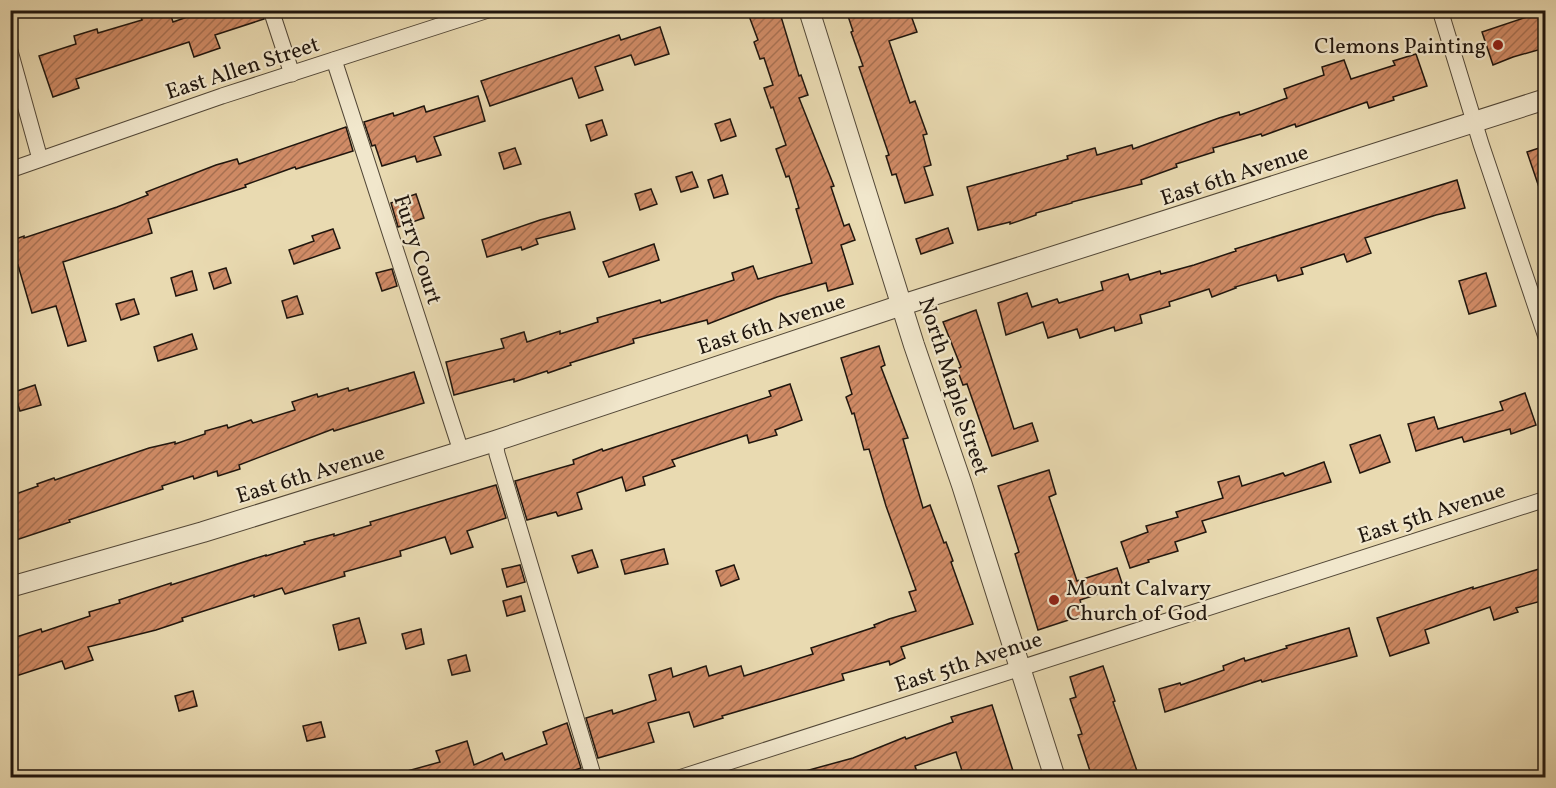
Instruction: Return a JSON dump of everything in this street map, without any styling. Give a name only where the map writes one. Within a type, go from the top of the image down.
[{"type":"street","points":[[271,10],[292,74]]},
{"type":"street","name":"East Allen Street","points":[[10,170],[488,10]]},
{"type":"street","name":"North Maple Street","points":[[809,10],[1054,777]]},
{"type":"street","points":[[1440,10],[1545,337]]},
{"type":"street","points":[[10,51],[40,159]]},
{"type":"street","name":"Furry Court","points":[[334,60],[461,451]]},
{"type":"street","name":"East 6th Avenue","points":[[10,587],[203,532],[495,441],[902,305],[1545,99]]},
{"type":"street","points":[[495,441],[594,777]]},
{"type":"street","name":"East 5th Avenue","points":[[679,777],[1545,499]]},
{"type":"building","points":[[139,10],[169,10],[173,22],[207,10],[262,10],[264,19],[215,35],[220,48],[194,57],[189,42],[76,79],[79,88],[53,97],[39,56],[76,44],[74,36],[97,29],[98,33],[142,20]]},
{"type":"building","points":[[764,10],[779,10],[799,76],[801,75],[808,95],[799,98],[834,186],[831,187],[844,226],[849,224],[855,240],[841,245],[853,284],[828,291],[826,283],[777,297],[708,324],[707,320],[633,339],[634,343],[570,363],[571,365],[548,373],[547,371],[514,382],[514,379],[454,395],[446,362],[504,348],[501,339],[524,332],[527,342],[560,331],[560,334],[598,322],[597,318],[660,300],[661,303],[734,280],[732,273],[753,266],[758,279],[812,263],[789,176],[786,177],[776,149],[786,145],[764,88],[773,85],[764,58],[760,59],[754,42],[758,40],[749,16]]},
{"type":"building","points":[[846,10],[909,10],[917,32],[889,41],[910,103],[915,101],[927,134],[923,135],[931,165],[924,167],[933,195],[905,203],[896,174],[892,175],[886,156],[889,155],[859,67],[863,66]]},
{"type":"building","points":[[1539,13],[1545,48],[1493,65],[1482,32]]},
{"type":"building","points":[[660,27],[669,54],[635,65],[631,55],[595,67],[603,90],[579,98],[572,78],[490,106],[481,81],[619,35],[621,40]]},
{"type":"building","points":[[1416,54],[1427,86],[1393,97],[1394,100],[1369,108],[1367,102],[1296,127],[1295,124],[1262,136],[1261,134],[1213,148],[1214,152],[1176,164],[1177,167],[1141,180],[1142,184],[1072,202],[1010,224],[1010,222],[978,230],[967,187],[1068,159],[1067,156],[1095,148],[1097,155],[1132,145],[1133,149],[1219,118],[1239,112],[1240,115],[1287,98],[1284,89],[1324,75],[1322,67],[1344,60],[1351,79],[1395,65],[1393,61]]},
{"type":"building","points":[[478,96],[485,121],[434,137],[441,155],[417,162],[415,156],[382,166],[364,122],[393,113],[394,116],[424,106],[426,112]]},
{"type":"building","points":[[730,119],[736,136],[721,141],[715,124]]},
{"type":"building","points":[[602,120],[607,135],[591,141],[586,125]]},
{"type":"building","points":[[346,127],[353,151],[296,169],[295,167],[245,185],[246,187],[148,219],[152,233],[63,262],[86,341],[68,346],[56,306],[32,313],[18,265],[10,268],[10,241],[117,207],[148,195],[146,192],[216,165],[237,159],[239,164]]},
{"type":"building","points":[[1545,146],[1545,198],[1543,199],[1527,152]]},
{"type":"building","points":[[515,148],[521,164],[504,169],[499,153]]},
{"type":"building","points":[[692,172],[698,187],[681,192],[676,177]]},
{"type":"building","points":[[722,175],[728,194],[714,198],[708,180]]},
{"type":"building","points":[[1457,180],[1465,208],[1365,238],[1371,253],[1347,262],[1344,254],[1301,268],[1303,274],[1278,281],[1276,275],[1235,287],[1212,297],[1209,289],[1169,302],[1170,306],[1140,315],[1142,323],[1115,331],[1114,327],[1080,338],[1077,329],[1048,338],[1043,322],[1006,335],[998,303],[1027,293],[1032,307],[1057,299],[1059,303],[1103,290],[1101,282],[1128,274],[1130,280],[1160,271],[1161,274],[1194,265],[1236,251],[1235,249]]},
{"type":"building","points":[[651,189],[657,204],[640,210],[635,194]]},
{"type":"building","points":[[416,194],[424,218],[398,227],[391,203]]},
{"type":"building","points":[[570,212],[575,229],[536,239],[538,244],[522,250],[521,247],[487,257],[482,240]]},
{"type":"building","points":[[948,228],[953,243],[921,254],[916,239]]},
{"type":"building","points":[[333,229],[340,248],[294,264],[289,250],[314,241],[312,236]]},
{"type":"building","points":[[654,244],[659,260],[609,277],[603,262]]},
{"type":"building","points":[[226,268],[231,283],[214,289],[209,273]]},
{"type":"building","points":[[392,269],[397,286],[382,291],[376,273]]},
{"type":"building","points":[[192,271],[197,290],[176,296],[171,278]]},
{"type":"building","points":[[1486,273],[1496,306],[1469,314],[1459,281]]},
{"type":"building","points":[[297,296],[303,314],[287,318],[282,301]]},
{"type":"building","points":[[134,299],[139,314],[121,320],[116,304]]},
{"type":"building","points":[[976,310],[1014,429],[1032,423],[1038,441],[992,456],[967,384],[963,385],[957,369],[961,367],[943,322]]},
{"type":"building","points":[[192,334],[197,349],[158,361],[154,347]]},
{"type":"building","points":[[879,346],[885,365],[881,367],[908,438],[903,439],[923,508],[930,505],[944,543],[946,542],[973,624],[901,647],[905,658],[890,665],[889,661],[842,674],[844,680],[722,716],[723,718],[694,727],[689,712],[648,723],[654,742],[598,758],[586,718],[612,710],[613,714],[656,700],[649,675],[671,668],[673,677],[706,666],[709,676],[741,666],[744,676],[813,654],[811,648],[916,611],[909,592],[916,590],[886,506],[869,449],[864,450],[854,413],[852,414],[846,397],[852,394],[841,358]]},
{"type":"building","points":[[414,372],[424,403],[334,431],[333,429],[239,465],[240,469],[218,476],[217,471],[162,486],[163,489],[10,542],[10,496],[38,486],[37,484],[149,448],[175,442],[175,444],[205,434],[205,431],[227,425],[228,428],[251,420],[253,423],[295,410],[292,402],[317,394],[318,397],[348,388],[349,391]]},
{"type":"building","points":[[790,384],[802,420],[775,430],[777,435],[749,443],[747,435],[672,460],[675,466],[643,477],[645,485],[626,491],[622,477],[577,493],[582,509],[558,516],[556,512],[527,520],[515,481],[574,464],[573,460],[602,449],[603,451],[771,396],[769,391]]},
{"type":"building","points":[[35,385],[41,405],[20,411],[14,392]]},
{"type":"building","points":[[1525,393],[1536,425],[1511,434],[1510,429],[1464,442],[1462,437],[1416,451],[1408,424],[1434,417],[1438,429],[1503,410],[1500,402]]},
{"type":"building","points":[[1380,435],[1390,462],[1360,473],[1350,445]]},
{"type":"building","points":[[1324,462],[1331,482],[1202,521],[1206,532],[1175,542],[1178,551],[1130,568],[1121,542],[1148,532],[1146,526],[1178,517],[1176,512],[1223,498],[1218,482],[1239,476],[1242,486],[1283,473],[1285,476]]},
{"type":"building","points":[[1049,470],[1056,494],[1049,497],[1077,581],[1117,568],[1123,586],[1080,600],[1084,615],[1038,630],[1015,554],[1019,552],[998,486]]},
{"type":"building","points":[[496,485],[506,518],[467,531],[473,547],[451,554],[445,537],[400,551],[401,556],[344,572],[345,576],[285,594],[282,588],[254,597],[254,595],[182,618],[183,621],[156,630],[88,647],[93,660],[65,669],[62,661],[10,678],[10,639],[41,629],[42,632],[90,616],[89,612],[120,603],[119,600],[171,583],[171,585],[305,544],[304,542],[371,525],[370,522]]},
{"type":"building","points":[[664,549],[668,564],[625,574],[621,560]]},
{"type":"building","points":[[592,550],[598,567],[578,573],[572,556]]},
{"type":"building","points":[[520,565],[525,582],[507,587],[502,569]]},
{"type":"building","points":[[734,565],[739,579],[721,586],[716,571]]},
{"type":"building","points":[[1539,569],[1545,600],[1516,608],[1518,612],[1494,620],[1490,607],[1425,630],[1429,643],[1390,656],[1377,618],[1473,587],[1473,589]]},
{"type":"building","points":[[521,596],[525,611],[507,616],[503,601]]},
{"type":"building","points":[[359,618],[366,643],[339,650],[333,625]]},
{"type":"building","points":[[1349,628],[1357,656],[1262,682],[1261,680],[1165,712],[1159,689],[1180,683],[1181,685],[1224,670],[1223,666],[1244,658],[1245,661],[1287,648],[1286,646]]},
{"type":"building","points":[[421,629],[424,644],[406,649],[402,634]]},
{"type":"building","points":[[466,655],[470,671],[452,675],[448,660]]},
{"type":"building","points":[[1103,666],[1137,771],[1119,777],[1092,777],[1078,735],[1082,734],[1070,699],[1076,697],[1070,677]]},
{"type":"building","points":[[193,691],[197,706],[179,711],[175,696]]},
{"type":"building","points":[[992,705],[1015,777],[964,777],[956,752],[915,766],[918,775],[909,777],[799,777],[798,773],[853,758],[905,737],[906,739],[953,722],[951,717]]},
{"type":"building","points":[[321,722],[325,737],[307,741],[303,726]]},
{"type":"building","points":[[567,723],[581,768],[554,777],[401,777],[400,773],[440,762],[436,751],[467,741],[474,765],[502,753],[505,760],[547,744],[543,732]]},
{"type":"place","name":"Clemons Painting","points":[[1498,45]]},
{"type":"place","name":"Mount Calvary Church of God","points":[[1054,600]]}]
